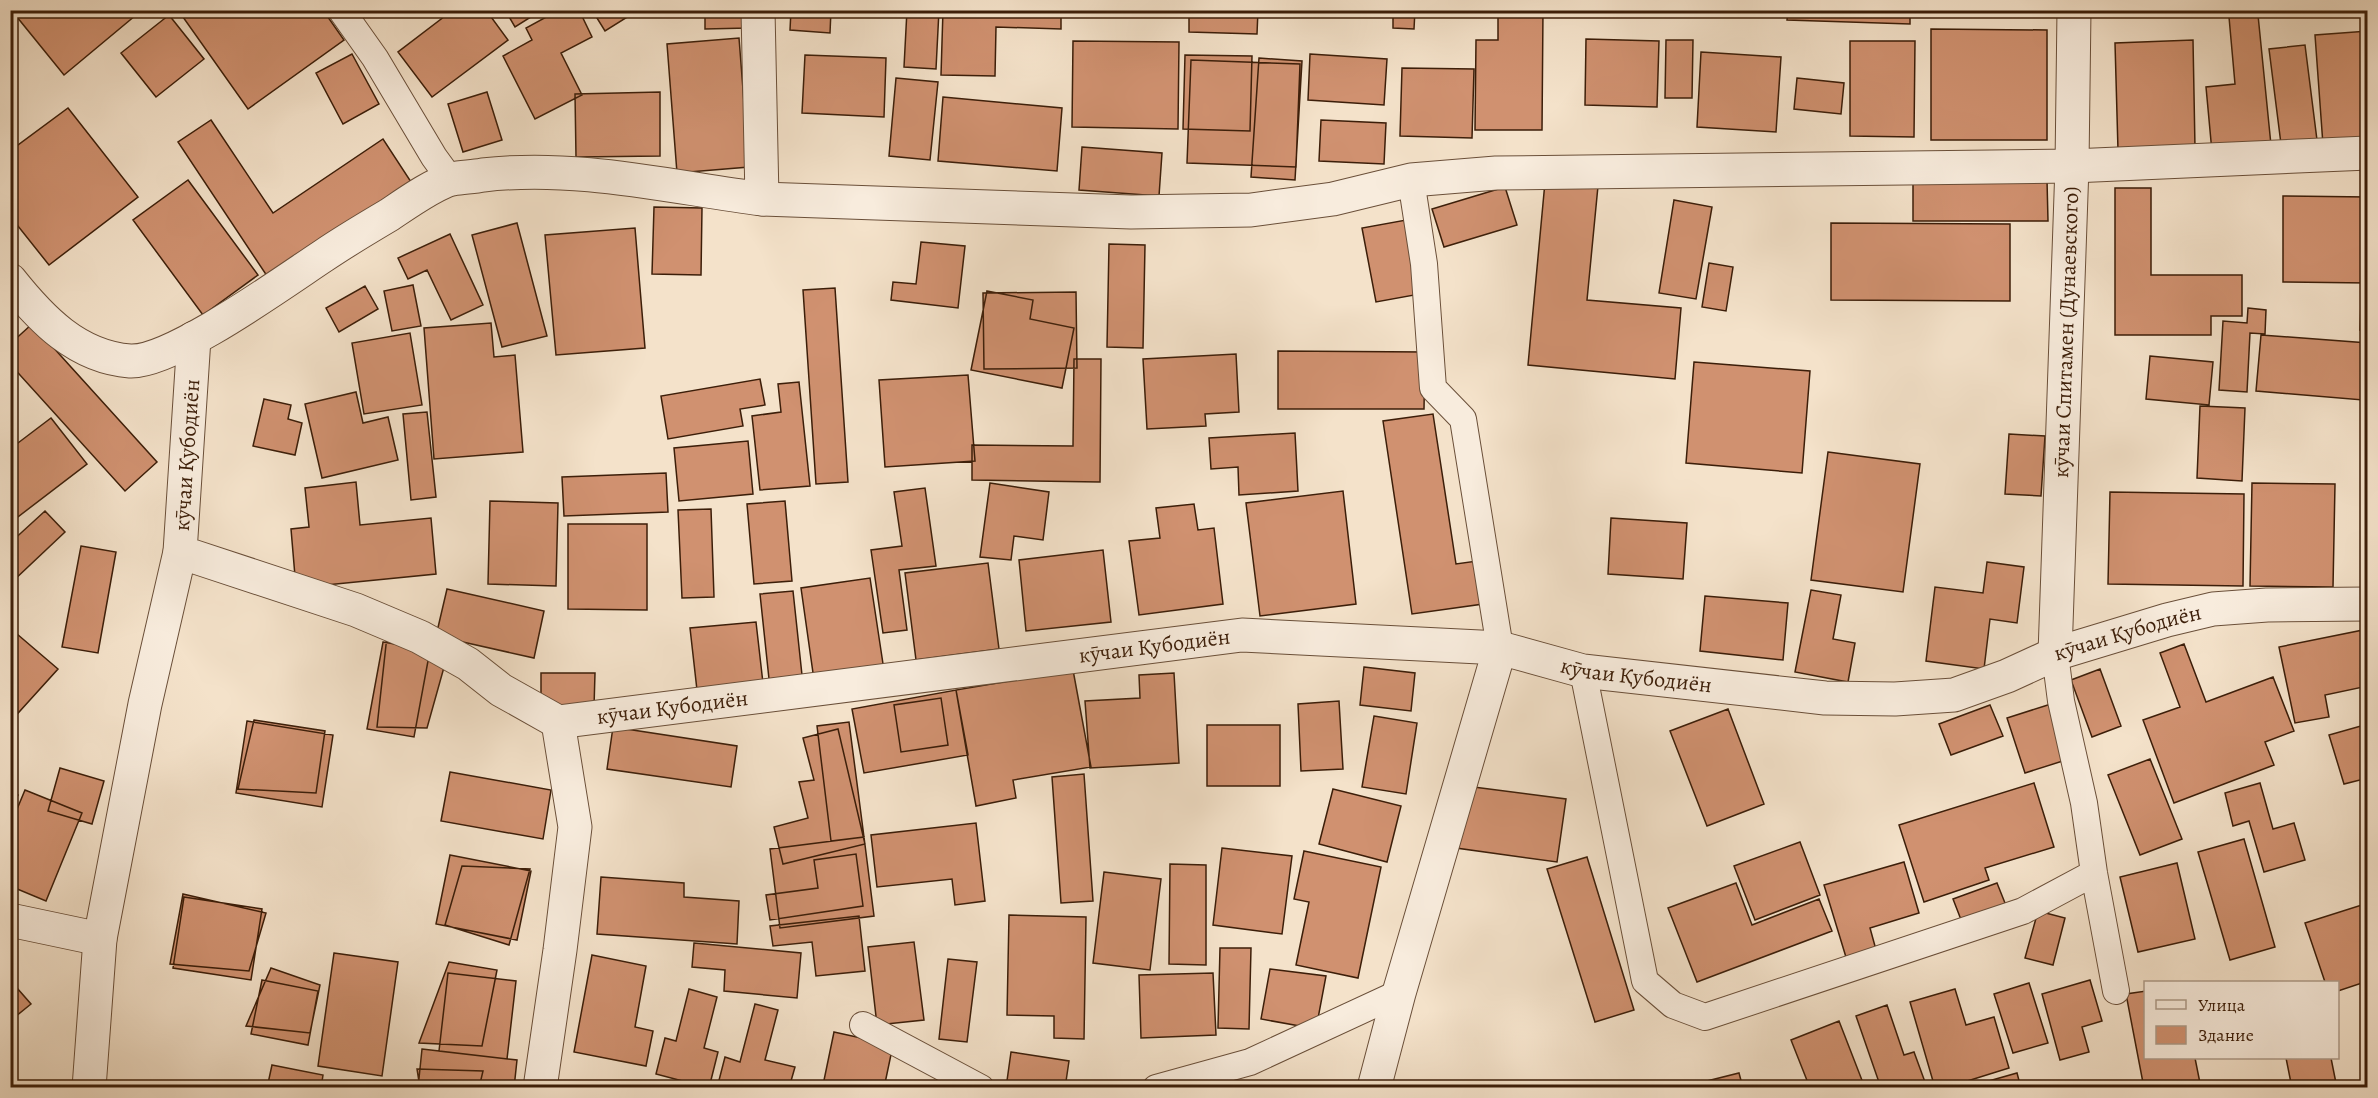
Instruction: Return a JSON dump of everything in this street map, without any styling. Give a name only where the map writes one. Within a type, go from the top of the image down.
[{"type":"street","points":[[758,10],[762,199]]},
{"type":"street","name":"кӯчаи Спитамен (Дунаевского)","points":[[2055,654],[2072,166],[2074,10]]},
{"type":"street","points":[[10,280],[26,300],[66,339],[100,355],[132,361],[162,353],[194,338],[347,240],[450,180],[537,172],[584,174],[633,179],[762,199],[1131,212],[1251,210],[1333,199],[1411,180],[1496,173],[2072,166],[2367,153]]},
{"type":"street","name":"кӯчаи Қубодиён","points":[[194,338],[180,552],[356,610],[420,637],[468,664],[501,690],[558,722],[1242,635],[1500,648],[1583,671],[1825,698],[1895,699],[1954,695],[2007,676],[2055,654],[2167,620],[2213,609],[2267,605],[2367,604]]},
{"type":"street","points":[[89,1088],[99,939],[145,704],[180,552]]},
{"type":"street","points":[[1374,1088],[1399,993],[1500,648]]},
{"type":"street","points":[[540,1088],[575,827],[558,722]]},
{"type":"street","points":[[10,920],[99,939]]},
{"type":"lane","points":[[341,10],[375,58],[450,180]]},
{"type":"lane","points":[[1411,180],[1424,264],[1432,388],[1463,419],[1500,648]]},
{"type":"lane","points":[[2055,654],[2061,701],[2084,803],[2094,873],[2116,991]]},
{"type":"lane","points":[[1583,671],[1645,981],[1673,1005],[1705,1017],[2024,911],[2094,873]]},
{"type":"lane","points":[[1156,1088],[1250,1062],[1399,993]]},
{"type":"lane","points":[[863,1024],[981,1088]]},
{"type":"building","points":[[25,10],[142,10],[64,75],[17,17]]},
{"type":"building","points":[[178,10],[323,10],[344,40],[248,109]]},
{"type":"building","points":[[453,10],[486,10],[508,40],[432,97],[398,52]]},
{"type":"building","points":[[505,10],[542,10],[515,27]]},
{"type":"building","points":[[559,10],[579,10],[592,37],[561,53],[582,95],[535,119],[503,56],[532,40],[526,28]]},
{"type":"building","points":[[592,10],[626,10],[629,16],[605,31]]},
{"type":"building","points":[[705,10],[748,10],[748,28],[705,29]]},
{"type":"building","points":[[791,10],[831,10],[830,33],[790,30]]},
{"type":"building","points":[[907,10],[939,10],[936,69],[904,67]]},
{"type":"building","points":[[943,10],[1061,10],[1061,29],[996,27],[995,76],[941,75]]},
{"type":"building","points":[[1189,10],[1258,10],[1257,34],[1189,32]]},
{"type":"building","points":[[1393,10],[1415,10],[1414,29],[1393,28]]},
{"type":"building","points":[[1498,10],[1543,10],[1542,130],[1475,130],[1476,40],[1498,40]]},
{"type":"building","points":[[1788,10],[1910,10],[1910,24],[1787,20]]},
{"type":"building","points":[[2038,10],[2055,10],[2054,16],[2038,15]]},
{"type":"building","points":[[169,15],[204,59],[156,97],[121,53]]},
{"type":"building","points":[[2258,15],[2271,145],[2212,152],[2206,87],[2235,84],[2229,17]]},
{"type":"building","points":[[1931,29],[2047,30],[2047,140],[1931,140]]},
{"type":"building","points":[[2368,31],[2368,142],[2323,145],[2315,35]]},
{"type":"building","points":[[739,38],[749,167],[677,173],[667,44]]},
{"type":"building","points":[[1586,39],[1659,41],[1657,107],[1585,105]]},
{"type":"building","points":[[1666,40],[1693,40],[1692,98],[1665,98]]},
{"type":"building","points":[[2193,40],[2195,148],[2118,150],[2115,43]]},
{"type":"building","points":[[1073,41],[1179,42],[1178,129],[1072,127]]},
{"type":"building","points":[[1850,41],[1915,41],[1914,137],[1850,136]]},
{"type":"building","points":[[2305,45],[2318,148],[2282,152],[2269,49]]},
{"type":"building","points":[[1701,52],[1781,57],[1776,132],[1697,127]]},
{"type":"building","points":[[352,54],[379,104],[343,124],[316,73]]},
{"type":"building","points":[[1310,54],[1387,59],[1384,105],[1308,100]]},
{"type":"building","points":[[805,55],[886,58],[884,117],[802,113]]},
{"type":"building","points":[[1185,55],[1252,56],[1250,131],[1183,129]]},
{"type":"building","points":[[1259,58],[1302,61],[1295,180],[1251,177]]},
{"type":"building","points":[[1191,60],[1300,64],[1296,167],[1187,163]]},
{"type":"building","points":[[1402,68],[1474,69],[1472,138],[1400,136]]},
{"type":"building","points":[[896,78],[938,82],[930,160],[889,156]]},
{"type":"building","points":[[1797,78],[1844,83],[1841,114],[1794,109]]},
{"type":"building","points":[[487,92],[502,140],[463,152],[448,104]]},
{"type":"building","points":[[660,92],[660,156],[576,157],[575,94]]},
{"type":"building","points":[[943,97],[1062,108],[1057,171],[938,161]]},
{"type":"building","points":[[68,108],[138,197],[49,265],[10,216],[10,151]]},
{"type":"building","points":[[211,120],[273,213],[383,139],[415,188],[271,282],[178,142]]},
{"type":"building","points":[[1321,120],[1386,123],[1384,164],[1319,161]]},
{"type":"building","points":[[1082,147],[1162,153],[1159,196],[1079,190]]},
{"type":"building","points":[[188,180],[258,275],[203,315],[133,220]]},
{"type":"building","points":[[1913,180],[2047,180],[2048,221],[1913,221]]},
{"type":"building","points":[[1545,182],[1598,186],[1587,300],[1681,308],[1675,379],[1528,365]]},
{"type":"building","points":[[1505,187],[1517,225],[1444,247],[1432,209]]},
{"type":"building","points":[[2115,188],[2151,188],[2151,275],[2242,275],[2242,316],[2211,316],[2211,335],[2115,335]]},
{"type":"building","points":[[2283,196],[2368,197],[2368,283],[2283,282]]},
{"type":"building","points":[[1674,200],[1712,207],[1696,299],[1659,293]]},
{"type":"building","points":[[654,207],[702,208],[701,275],[652,274]]},
{"type":"building","points":[[1406,220],[1420,294],[1376,302],[1362,228]]},
{"type":"building","points":[[517,223],[547,336],[502,347],[472,235]]},
{"type":"building","points":[[1831,223],[2010,224],[2010,301],[1831,300]]},
{"type":"building","points":[[635,228],[645,348],[556,355],[545,235]]},
{"type":"building","points":[[450,234],[483,305],[451,320],[427,270],[408,279],[398,258]]},
{"type":"building","points":[[921,242],[965,246],[958,308],[891,300],[893,282],[916,284]]},
{"type":"building","points":[[1109,244],[1145,245],[1143,348],[1107,347]]},
{"type":"building","points":[[1709,263],[1733,267],[1726,311],[1702,307]]},
{"type":"building","points":[[413,285],[421,326],[392,331],[384,291]]},
{"type":"building","points":[[365,286],[378,309],[339,332],[326,308]]},
{"type":"building","points":[[835,288],[848,482],[816,484],[803,290]]},
{"type":"building","points":[[987,291],[1033,300],[1030,319],[1074,328],[1062,388],[971,370]]},
{"type":"building","points":[[1076,292],[1077,368],[984,369],[983,293]]},
{"type":"building","points":[[2361,302],[2368,303],[2368,331],[2360,330]]},
{"type":"building","points":[[2248,308],[2266,310],[2265,334],[2250,333],[2247,392],[2219,390],[2223,321],[2247,323]]},
{"type":"building","points":[[491,323],[494,357],[515,355],[523,452],[434,459],[424,328]]},
{"type":"building","points":[[32,324],[157,462],[125,491],[10,364],[10,344]]},
{"type":"building","points":[[410,333],[422,405],[364,414],[352,343]]},
{"type":"building","points":[[2261,335],[2368,343],[2363,400],[2256,391]]},
{"type":"building","points":[[1278,351],[1425,352],[1424,409],[1278,409]]},
{"type":"building","points":[[1236,354],[1239,412],[1205,414],[1206,426],[1147,429],[1143,359]]},
{"type":"building","points":[[2150,356],[2213,362],[2209,405],[2146,399]]},
{"type":"building","points":[[1074,359],[1101,359],[1100,482],[972,480],[972,445],[1073,446]]},
{"type":"building","points":[[1694,362],[1810,371],[1802,473],[1686,463]]},
{"type":"building","points":[[968,375],[975,461],[885,467],[879,380]]},
{"type":"building","points":[[760,379],[765,405],[740,409],[743,426],[668,439],[661,396]]},
{"type":"building","points":[[799,382],[810,486],[760,490],[752,416],[781,412],[778,384]]},
{"type":"building","points":[[356,392],[363,423],[388,417],[398,460],[322,478],[305,404]]},
{"type":"building","points":[[264,399],[291,405],[288,419],[302,423],[295,455],[253,446]]},
{"type":"building","points":[[2200,406],[2245,408],[2242,481],[2197,478]]},
{"type":"building","points":[[427,412],[436,497],[411,500],[403,414]]},
{"type":"building","points":[[1433,414],[1456,564],[1477,561],[1483,604],[1412,614],[1383,421]]},
{"type":"building","points":[[51,418],[87,464],[10,523],[10,449]]},
{"type":"building","points":[[1295,433],[1298,491],[1239,495],[1238,467],[1211,469],[1209,438]]},
{"type":"building","points":[[2009,434],[2045,436],[2041,496],[2005,494]]},
{"type":"building","points":[[748,441],[753,494],[679,501],[674,448]]},
{"type":"building","points":[[1828,452],[1920,464],[1903,592],[1811,580]]},
{"type":"building","points":[[666,473],[668,512],[564,516],[562,477]]},
{"type":"building","points":[[356,482],[360,525],[431,518],[436,574],[296,588],[291,529],[309,527],[305,488]]},
{"type":"building","points":[[990,483],[1049,492],[1043,540],[1014,536],[1011,560],[980,557]]},
{"type":"building","points":[[2252,483],[2335,484],[2333,587],[2250,586]]},
{"type":"building","points":[[925,488],[936,566],[899,570],[907,630],[883,633],[871,550],[902,546],[894,492]]},
{"type":"building","points":[[1343,491],[1356,604],[1260,616],[1246,503]]},
{"type":"building","points":[[2110,492],[2244,494],[2243,586],[2108,584]]},
{"type":"building","points":[[490,501],[558,503],[556,586],[488,584]]},
{"type":"building","points":[[785,501],[792,581],[754,584],[747,504]]},
{"type":"building","points":[[1194,504],[1198,530],[1214,528],[1223,604],[1139,615],[1129,541],[1160,538],[1156,508]]},
{"type":"building","points":[[711,509],[714,597],[682,598],[678,510]]},
{"type":"building","points":[[45,511],[65,532],[13,581],[10,579],[10,543]]},
{"type":"building","points":[[1611,518],[1687,523],[1683,579],[1608,574]]},
{"type":"building","points":[[568,524],[647,524],[647,610],[568,609]]},
{"type":"building","points":[[81,546],[116,552],[98,653],[62,647]]},
{"type":"building","points":[[1103,550],[1111,622],[1026,631],[1019,560]]},
{"type":"building","points":[[1987,562],[2024,567],[2017,623],[1990,619],[1984,669],[1926,661],[1935,587],[1983,593]]},
{"type":"building","points":[[988,563],[999,649],[916,660],[905,573]]},
{"type":"building","points":[[870,578],[885,677],[815,687],[801,588]]},
{"type":"building","points":[[447,589],[544,611],[534,658],[436,636]]},
{"type":"building","points":[[1811,590],[1841,595],[1833,639],[1855,643],[1848,682],[1795,672]]},
{"type":"building","points":[[793,591],[802,675],[769,679],[760,594]]},
{"type":"building","points":[[1705,596],[1788,603],[1783,660],[1700,651]]},
{"type":"building","points":[[756,622],[764,692],[698,699],[690,628]]},
{"type":"building","points":[[10,628],[58,669],[10,722]]},
{"type":"building","points":[[2368,629],[2368,686],[2325,695],[2329,717],[2295,723],[2279,647]]},
{"type":"building","points":[[387,636],[448,653],[427,728],[377,727]]},
{"type":"building","points":[[383,642],[430,650],[414,737],[367,729]]},
{"type":"building","points":[[2184,644],[2206,702],[2273,677],[2294,731],[2265,742],[2274,765],[2174,803],[2143,720],[2180,707],[2160,653]]},
{"type":"building","points":[[1364,667],[1415,673],[1411,711],[1360,705]]},
{"type":"building","points":[[2100,669],[2121,726],[2092,737],[2071,680]]},
{"type":"building","points":[[1073,670],[1091,767],[1013,780],[1016,798],[976,806],[956,690]]},
{"type":"building","points":[[541,673],[595,673],[594,707],[541,707]]},
{"type":"building","points":[[1174,673],[1179,763],[1090,768],[1085,701],[1140,698],[1139,675]]},
{"type":"building","points":[[956,690],[968,755],[864,773],[852,709]]},
{"type":"building","points":[[941,698],[948,745],[901,752],[894,705]]},
{"type":"building","points":[[1339,701],[1343,769],[1301,771],[1298,704]]},
{"type":"building","points":[[2051,704],[2069,759],[2025,773],[2007,718]]},
{"type":"building","points":[[1990,705],[2003,736],[1951,755],[1939,724]]},
{"type":"building","points":[[1728,709],[1764,804],[1707,826],[1670,731]]},
{"type":"building","points":[[1374,716],[1417,723],[1406,794],[1362,787]]},
{"type":"building","points":[[254,720],[325,731],[316,793],[238,789]]},
{"type":"building","points":[[247,721],[333,735],[322,807],[236,793]]},
{"type":"building","points":[[849,722],[864,837],[831,841],[817,726]]},
{"type":"building","points":[[2368,724],[2368,778],[2344,784],[2329,735]]},
{"type":"building","points":[[1207,725],[1280,725],[1280,786],[1207,786]]},
{"type":"building","points":[[613,727],[737,746],[731,787],[607,769]]},
{"type":"building","points":[[838,729],[865,844],[783,864],[774,827],[808,818],[799,782],[814,780],[803,738]]},
{"type":"building","points":[[2150,759],[2182,839],[2140,855],[2108,775]]},
{"type":"building","points":[[60,768],[104,781],[92,824],[48,811]]},
{"type":"building","points":[[450,772],[551,790],[543,839],[441,821]]},
{"type":"building","points":[[1084,774],[1093,901],[1061,903],[1052,777]]},
{"type":"building","points":[[2034,783],[2054,847],[1985,868],[1989,880],[1924,902],[1899,825]]},
{"type":"building","points":[[2260,783],[2273,829],[2294,823],[2305,860],[2264,872],[2249,821],[2233,826],[2225,793]]},
{"type":"building","points":[[1458,785],[1566,799],[1557,862],[1449,847]]},
{"type":"building","points":[[1333,789],[1401,806],[1387,862],[1319,844]]},
{"type":"building","points":[[25,790],[82,813],[46,901],[10,886],[10,826]]},
{"type":"building","points":[[10,791],[18,795],[10,809]]},
{"type":"building","points":[[976,823],[985,901],[955,905],[952,879],[877,887],[871,835]]},
{"type":"building","points":[[864,837],[874,916],[780,928],[770,849]]},
{"type":"building","points":[[2244,839],[2275,947],[2230,960],[2198,852]]},
{"type":"building","points":[[1800,842],[1820,895],[1755,920],[1734,866]]},
{"type":"building","points":[[1222,848],[1292,856],[1282,934],[1213,925]]},
{"type":"building","points":[[1304,851],[1381,867],[1358,978],[1296,965],[1309,902],[1294,899]]},
{"type":"building","points":[[856,854],[863,906],[770,920],[766,895],[818,888],[814,860]]},
{"type":"building","points":[[450,855],[531,871],[517,940],[436,924]]},
{"type":"building","points":[[1587,857],[1634,1010],[1595,1022],[1547,869]]},
{"type":"building","points":[[1904,862],[1919,913],[1870,928],[1878,957],[1849,967],[1824,885]]},
{"type":"building","points":[[2177,863],[2195,939],[2138,952],[2120,877]]},
{"type":"building","points":[[1170,864],[1206,865],[1206,965],[1169,964]]},
{"type":"building","points":[[462,866],[530,869],[509,945],[445,925]]},
{"type":"building","points":[[1104,872],[1161,879],[1150,970],[1093,963]]},
{"type":"building","points":[[601,877],[684,883],[684,897],[739,901],[737,944],[597,934]]},
{"type":"building","points":[[1736,883],[1752,925],[1819,899],[1832,931],[1697,982],[1668,908]]},
{"type":"building","points":[[1997,883],[2009,913],[1965,930],[1953,899]]},
{"type":"building","points":[[183,894],[266,913],[249,971],[170,964]]},
{"type":"building","points":[[184,897],[262,909],[251,980],[173,968]]},
{"type":"building","points":[[2368,903],[2368,981],[2339,991],[2339,981],[2325,981],[2305,923]]},
{"type":"building","points":[[2038,911],[2065,918],[2053,965],[2025,958]]},
{"type":"building","points":[[1009,915],[1086,917],[1084,1039],[1054,1038],[1054,1016],[1007,1015]]},
{"type":"building","points":[[859,916],[865,971],[816,976],[812,942],[773,946],[770,926]]},
{"type":"building","points":[[914,942],[924,1020],[877,1025],[868,947]]},
{"type":"building","points":[[694,943],[801,953],[797,998],[724,991],[725,970],[692,967]]},
{"type":"building","points":[[1220,948],[1251,948],[1249,1029],[1218,1028]]},
{"type":"building","points":[[334,953],[398,962],[382,1076],[318,1066]]},
{"type":"building","points":[[592,955],[646,966],[635,1027],[653,1031],[646,1066],[574,1052]]},
{"type":"building","points":[[948,959],[977,962],[967,1042],[939,1039]]},
{"type":"building","points":[[449,962],[497,970],[482,1046],[419,1043]]},
{"type":"building","points":[[271,968],[320,985],[310,1033],[246,1026]]},
{"type":"building","points":[[1270,969],[1326,976],[1316,1029],[1261,1019]]},
{"type":"building","points":[[448,973],[516,981],[507,1059],[439,1051]]},
{"type":"building","points":[[1213,973],[1216,1035],[1141,1038],[1139,975]]},
{"type":"building","points":[[10,980],[31,1004],[10,1021]]},
{"type":"building","points":[[262,980],[318,991],[308,1045],[251,1034]]},
{"type":"building","points":[[2090,980],[2102,1021],[2082,1027],[2089,1052],[2060,1060],[2042,994]]},
{"type":"building","points":[[2029,983],[2048,1043],[2013,1053],[1994,994]]},
{"type":"building","points":[[689,989],[717,997],[704,1048],[718,1052],[709,1088],[656,1074],[665,1038],[676,1041]]},
{"type":"building","points":[[1955,989],[1966,1025],[1994,1017],[2009,1068],[1945,1088],[1935,1088],[1910,1002]]},
{"type":"building","points":[[2144,991],[2144,1059],[2195,1059],[2201,1088],[2144,1088],[2126,994]]},
{"type":"building","points":[[755,1004],[778,1010],[765,1060],[795,1067],[789,1088],[717,1088],[725,1057],[740,1062]]},
{"type":"building","points":[[1887,1005],[1904,1055],[1914,1052],[1925,1082],[1908,1088],[1881,1088],[1856,1016]]},
{"type":"building","points":[[1839,1021],[1865,1088],[1810,1088],[1791,1040]]},
{"type":"building","points":[[834,1032],[893,1045],[884,1088],[834,1088],[823,1085]]},
{"type":"building","points":[[422,1049],[517,1060],[514,1088],[418,1088]]},
{"type":"building","points":[[1011,1052],[1069,1061],[1065,1088],[1006,1088]]},
{"type":"building","points":[[2286,1059],[2331,1059],[2337,1088],[2292,1088]]},
{"type":"building","points":[[272,1065],[323,1075],[321,1088],[267,1088]]},
{"type":"building","points":[[417,1069],[483,1071],[479,1088],[420,1088]]},
{"type":"building","points":[[1739,1073],[1743,1088],[1679,1088]]},
{"type":"building","points":[[2017,1073],[2021,1088],[1964,1088]]}]
